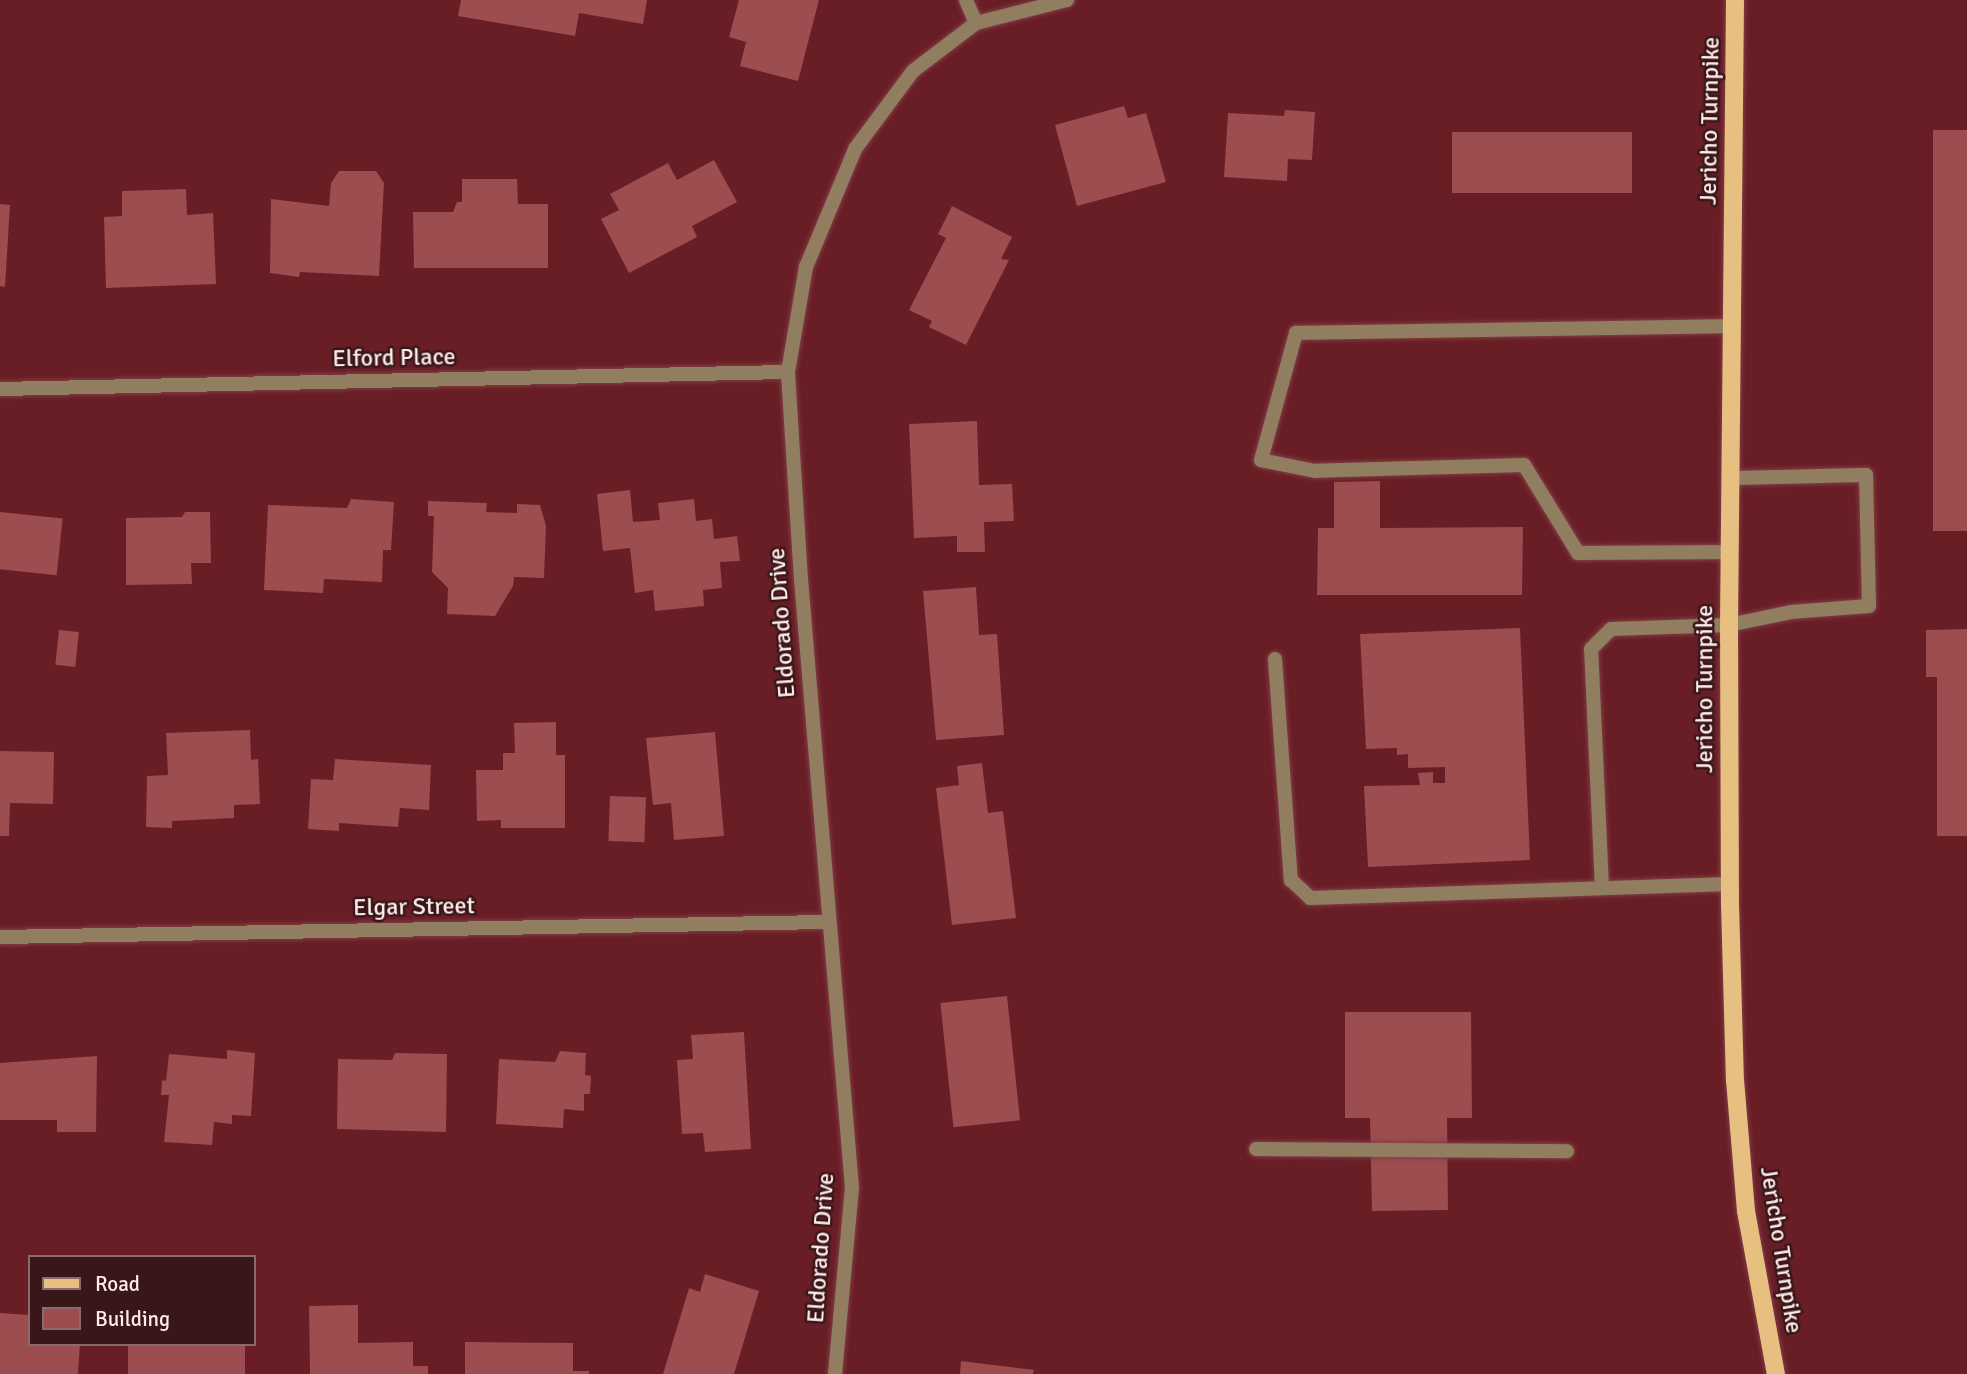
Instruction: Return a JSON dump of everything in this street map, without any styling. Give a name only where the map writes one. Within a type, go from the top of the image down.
[{"type":"main road","name":"Jericho Turnpike","points":[[1735,0],[1729,625],[1730,884],[1735,1080],[1746,1210],[1776,1374]]},
{"type":"street","points":[[966,0],[976,23]]},
{"type":"street","name":"Eldorado Drive","points":[[835,1374],[852,1188],[801,580],[788,372],[806,267],[855,149],[913,71],[976,23],[1068,0]]},
{"type":"street","points":[[1730,552],[1578,553],[1524,465],[1315,471],[1261,460],[1296,333],[1732,327]]},
{"type":"street","name":"Elford Place","points":[[0,389],[788,372]]},
{"type":"street","points":[[1602,888],[1591,649],[1611,629],[1729,625],[1791,612],[1869,606],[1866,475],[1731,478]]},
{"type":"street","points":[[1275,659],[1291,880],[1310,898],[1730,884]]},
{"type":"street","name":"Elgar Street","points":[[0,937],[829,922]]},
{"type":"street","points":[[1256,1149],[1567,1151]]},
{"type":"building","points":[[461,0],[647,0],[643,24],[579,13],[575,36],[458,16]]},
{"type":"building","points":[[739,0],[819,0],[798,81],[740,66],[746,42],[729,37]]},
{"type":"building","points":[[1124,106],[1128,118],[1146,113],[1166,182],[1077,206],[1055,125]]},
{"type":"building","points":[[1285,110],[1315,112],[1312,160],[1288,159],[1287,181],[1224,177],[1228,113],[1284,116]]},
{"type":"building","points":[[1933,130],[1967,130],[1967,531],[1933,531]]},
{"type":"building","points":[[1452,132],[1632,132],[1632,193],[1452,193]]},
{"type":"building","points":[[714,160],[737,202],[692,226],[697,237],[629,273],[601,219],[619,210],[610,194],[668,163],[677,180]]},
{"type":"building","points":[[339,171],[376,171],[384,183],[379,276],[300,272],[299,277],[270,273],[271,199],[329,206],[331,183]]},
{"type":"building","points":[[462,179],[517,179],[518,204],[548,204],[548,268],[414,268],[413,212],[453,212],[457,202],[462,202]]},
{"type":"building","points":[[186,189],[187,215],[213,213],[216,284],[106,288],[104,217],[122,216],[122,191]]},
{"type":"building","points":[[0,204],[10,205],[5,287],[0,286]]},
{"type":"building","points":[[952,206],[1012,237],[1001,259],[1009,260],[966,345],[929,327],[932,321],[909,310],[946,238],[938,234]]},
{"type":"building","points":[[977,421],[979,485],[1012,484],[1014,521],[984,522],[985,552],[957,552],[957,536],[914,538],[909,424]]},
{"type":"building","points":[[1380,481],[1380,528],[1523,527],[1522,595],[1317,595],[1318,528],[1334,528],[1334,482]]},
{"type":"building","points":[[630,490],[633,522],[660,520],[658,503],[694,499],[696,521],[712,519],[714,539],[737,536],[740,561],[720,562],[722,588],[703,590],[704,606],[655,611],[653,590],[635,593],[630,548],[603,551],[597,494]]},
{"type":"building","points":[[351,499],[394,502],[391,550],[383,550],[382,582],[324,579],[323,593],[264,590],[268,505],[347,508]]},
{"type":"building","points":[[428,501],[487,503],[486,512],[517,513],[517,504],[540,505],[546,526],[544,578],[514,577],[513,586],[495,616],[447,614],[448,588],[432,572],[434,516],[428,516]]},
{"type":"building","points":[[0,512],[63,519],[57,575],[0,569]]},
{"type":"building","points":[[185,512],[210,512],[211,563],[191,563],[192,584],[126,585],[126,518],[182,517]]},
{"type":"building","points":[[976,587],[979,635],[997,634],[1004,735],[936,740],[923,591]]},
{"type":"building","points":[[1520,628],[1530,860],[1368,867],[1364,786],[1420,785],[1418,773],[1433,772],[1433,783],[1445,783],[1445,767],[1408,768],[1408,754],[1397,755],[1397,748],[1366,749],[1360,634]]},
{"type":"building","points":[[1967,629],[1967,836],[1937,836],[1937,677],[1926,677],[1926,630]]},
{"type":"building","points":[[59,630],[79,632],[75,667],[55,665]]},
{"type":"building","points":[[556,722],[556,755],[565,755],[565,828],[501,828],[501,820],[477,821],[476,770],[503,770],[503,753],[515,753],[514,723]]},
{"type":"building","points":[[250,730],[251,760],[258,759],[260,804],[234,805],[234,818],[172,821],[172,828],[146,827],[147,776],[168,775],[166,733]]},
{"type":"building","points":[[715,732],[724,836],[674,840],[671,803],[653,805],[646,738]]},
{"type":"building","points":[[0,751],[54,752],[53,804],[10,803],[9,836],[0,836]]},
{"type":"building","points":[[335,759],[431,765],[429,810],[400,808],[398,827],[339,823],[339,831],[308,829],[311,779],[333,780]]},
{"type":"building","points":[[982,763],[988,813],[1003,811],[1016,918],[952,925],[936,788],[959,785],[957,766]]},
{"type":"building","points":[[610,796],[646,797],[644,842],[608,841]]},
{"type":"building","points":[[1007,996],[1020,1120],[953,1127],[940,1003]]},
{"type":"building","points":[[1345,1012],[1471,1012],[1472,1118],[1447,1118],[1448,1210],[1372,1211],[1370,1118],[1345,1118]]},
{"type":"building","points":[[744,1032],[751,1149],[705,1152],[703,1133],[682,1134],[677,1060],[693,1059],[691,1035]]},
{"type":"building","points":[[227,1050],[255,1053],[251,1116],[232,1115],[232,1124],[214,1122],[212,1145],[164,1142],[169,1095],[161,1095],[162,1080],[166,1081],[169,1054],[227,1059]]},
{"type":"building","points":[[560,1051],[586,1053],[585,1075],[591,1076],[590,1094],[584,1094],[584,1111],[564,1109],[563,1128],[496,1124],[499,1059],[555,1062]]},
{"type":"building","points":[[395,1053],[447,1054],[446,1132],[337,1129],[338,1059],[392,1060]]},
{"type":"building","points":[[97,1056],[96,1132],[57,1132],[57,1120],[0,1120],[0,1063]]},
{"type":"building","points":[[705,1274],[759,1291],[734,1374],[663,1374],[689,1288],[700,1292]]},
{"type":"building","points":[[358,1305],[358,1343],[413,1342],[413,1366],[428,1366],[428,1374],[310,1374],[309,1306]]},
{"type":"building","points":[[0,1313],[28,1315],[28,1346],[80,1346],[78,1374],[0,1374]]},
{"type":"building","points":[[465,1342],[573,1343],[573,1371],[589,1371],[589,1374],[465,1374]]},
{"type":"building","points":[[128,1346],[245,1346],[245,1374],[128,1374]]},
{"type":"building","points":[[961,1361],[1034,1370],[1033,1374],[960,1374]]}]
